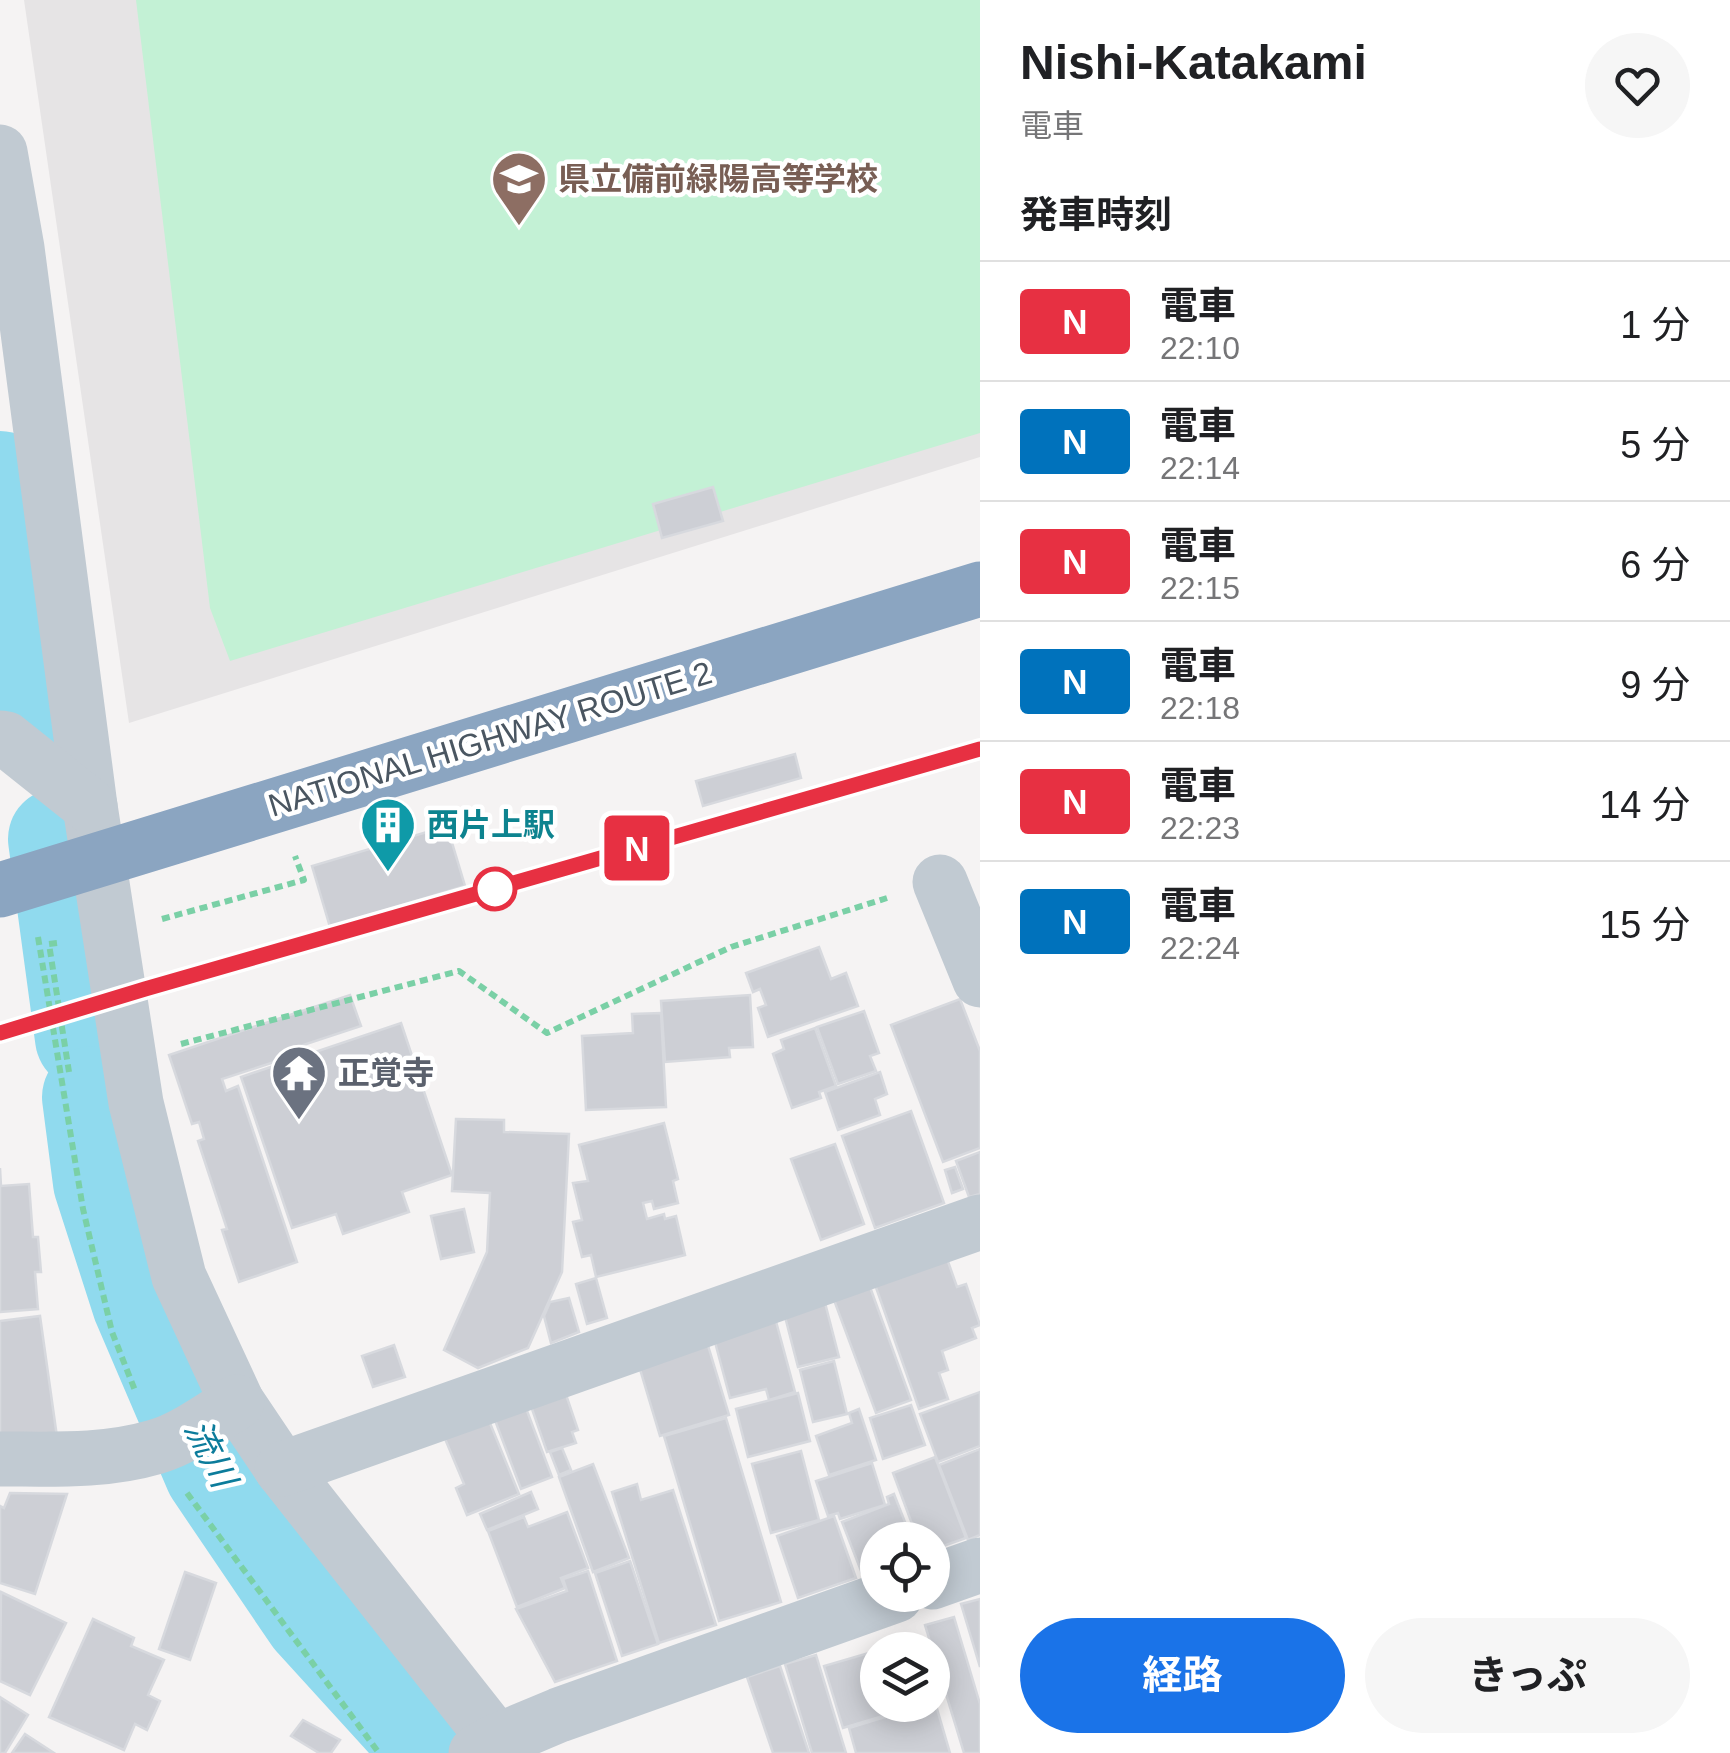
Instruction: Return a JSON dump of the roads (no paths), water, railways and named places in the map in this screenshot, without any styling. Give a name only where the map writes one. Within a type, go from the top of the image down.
[{"type":"highway","name":"NATIONAL HIGHWAY ROUTE 2","points":[[0,890],[980,589]]},
{"type":"street","points":[[0,152],[20,267],[90,806],[136,1103],[178,1277],[205,1421],[282,1469],[489,1750],[558,1715],[860,1608]]},
{"type":"street","points":[[0,738],[90,806]]},
{"type":"street","points":[[940,882],[980,980]]},
{"type":"street","points":[[282,1469],[980,1222]]},
{"type":"street","points":[[0,1459],[98,1459],[157,1447],[205,1421]]},
{"type":"street","points":[[950,1576],[980,1565]]},
{"type":"waterway","name":"流川","points":[[0,482],[33,703]]},
{"type":"waterway","points":[[59,839],[86,1038]]},
{"type":"waterway","name":"流川","points":[[93,1097],[104,1182],[143,1303],[215,1471],[314,1617],[438,1753]]},
{"type":"railway","points":[[0,1033],[980,749]]},
{"type":"train","name":"N","points":[[0,1033],[980,749]]},
{"type":"place","name":"県立備前緑陽高等学校","points":[[519,228]]},
{"type":"place","name":"西片上駅","points":[[388,874]]},
{"type":"place","name":"正覚寺","points":[[299,1122]]}]
